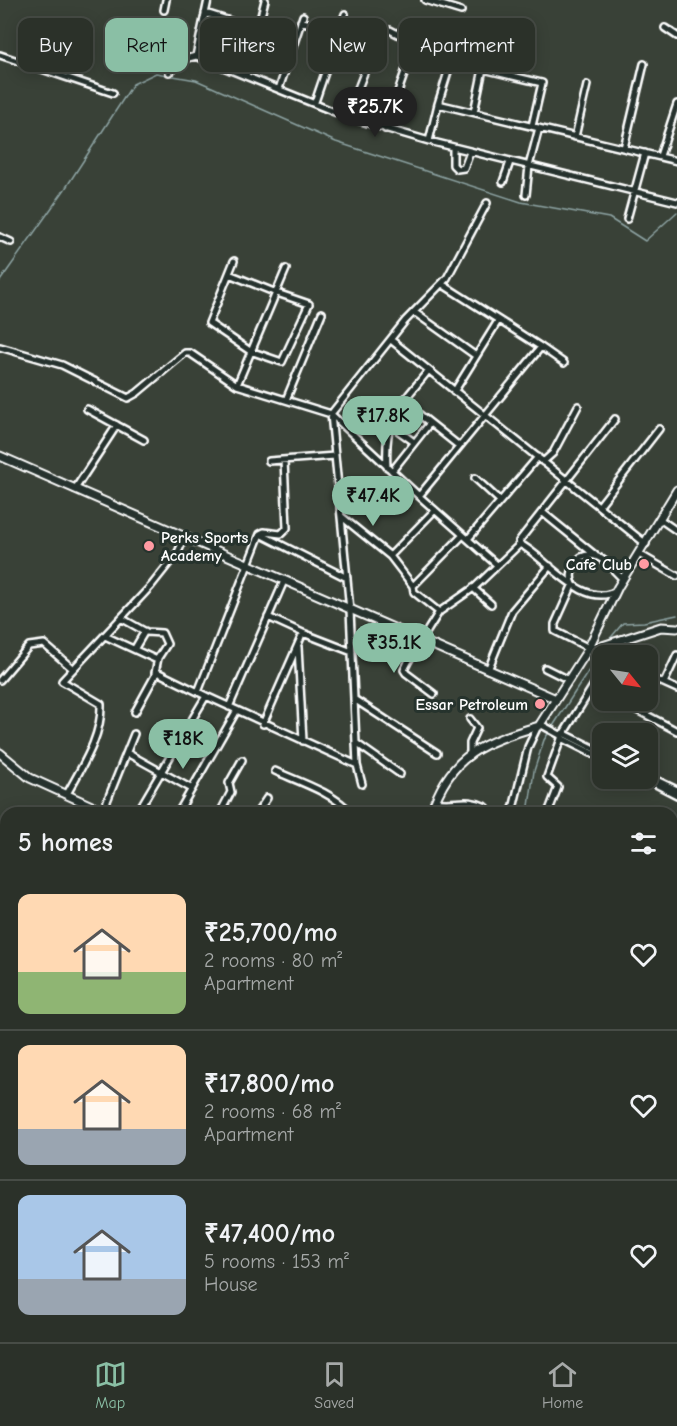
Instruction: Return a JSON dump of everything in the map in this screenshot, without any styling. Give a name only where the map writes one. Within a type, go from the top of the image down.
[{"type":"street","points":[[164,10],[166,0]]},
{"type":"street","points":[[196,56],[208,0]]},
{"type":"street","points":[[261,18],[265,0]]},
{"type":"street","points":[[425,0],[461,11]]},
{"type":"street","points":[[205,13],[221,18]]},
{"type":"street","points":[[344,18],[345,14]]},
{"type":"street","points":[[279,89],[302,19],[308,22]]},
{"type":"street","points":[[665,28],[677,36]]},
{"type":"street","points":[[385,129],[415,43],[390,30]]},
{"type":"street","points":[[0,55],[113,93]]},
{"type":"street","points":[[188,58],[196,56],[315,102],[347,117],[385,129],[677,202]]},
{"type":"street","points":[[624,148],[644,64]]},
{"type":"street","points":[[474,112],[483,69],[542,83],[532,126]]},
{"type":"street","points":[[246,76],[247,72]]},
{"type":"street","points":[[315,102],[325,72]]},
{"type":"street","points":[[347,117],[364,72]]},
{"type":"street","points":[[429,141],[448,72]]},
{"type":"street","points":[[575,137],[587,85]]},
{"type":"street","points":[[438,104],[677,161]]},
{"type":"street","points":[[660,156],[675,120],[677,104]]},
{"type":"street","points":[[526,195],[529,166],[539,128]]},
{"type":"street","points":[[453,147],[453,165],[457,169],[464,168],[470,152]]},
{"type":"street","points":[[627,219],[645,153]]},
{"type":"street","points":[[502,182],[510,162]]},
{"type":"street","points":[[362,784],[357,765],[350,610],[331,414],[414,312],[442,284],[487,203]]},
{"type":"street","points":[[0,237],[11,242]]},
{"type":"street","points":[[229,274],[309,304],[286,359],[282,362],[250,351],[209,323],[234,261]]},
{"type":"street","points":[[237,385],[286,269]]},
{"type":"street","points":[[442,284],[564,363]]},
{"type":"street","points":[[414,312],[477,356]]},
{"type":"street","points":[[286,400],[322,313]]},
{"type":"street","points":[[454,392],[498,321]]},
{"type":"street","points":[[391,340],[646,544]]},
{"type":"street","points":[[0,347],[62,365],[123,398],[133,396],[185,353],[193,355],[237,385],[331,414],[497,565]]},
{"type":"street","points":[[419,496],[541,347]]},
{"type":"street","points":[[389,469],[386,443],[389,424],[428,371]]},
{"type":"street","points":[[406,399],[430,423],[459,446]]},
{"type":"street","points":[[543,462],[553,453],[578,406]]},
{"type":"street","points":[[87,409],[144,440]]},
{"type":"street","points":[[434,694],[404,670],[439,612],[473,588],[520,544],[519,541],[615,419]]},
{"type":"street","points":[[389,469],[430,423]]},
{"type":"street","points":[[389,424],[414,442]]},
{"type":"street","points":[[75,489],[117,425]]},
{"type":"street","points":[[599,506],[659,429]]},
{"type":"street","points":[[0,456],[556,699]]},
{"type":"street","points":[[269,461],[335,456]]},
{"type":"street","points":[[413,586],[466,537],[538,458]]},
{"type":"street","points":[[198,692],[260,534],[264,532],[281,534],[287,528],[284,460]]},
{"type":"street","points":[[475,478],[500,501]]},
{"type":"street","points":[[384,503],[404,482]]},
{"type":"street","points":[[513,807],[528,747],[539,725],[590,649],[616,591],[661,520],[677,490]]},
{"type":"street","points":[[390,556],[435,510]]},
{"type":"street","points":[[542,512],[623,579]]},
{"type":"street","points":[[341,517],[390,556],[413,586],[414,592],[439,612]]},
{"type":"street","points":[[661,520],[677,531]]},
{"type":"street","points":[[260,534],[347,578]]},
{"type":"street","points":[[67,794],[98,731],[101,714],[100,704],[62,681],[165,569],[178,552],[185,537]]},
{"type":"street","points":[[520,544],[573,584],[593,595],[604,596],[616,591]]},
{"type":"street","points":[[639,554],[677,576]]},
{"type":"street","points":[[595,555],[581,557],[576,563],[570,577],[573,584],[555,624],[555,631],[590,649],[661,627],[677,628]]},
{"type":"street","points":[[488,670],[512,611],[550,566]]},
{"type":"street","points":[[229,706],[284,580]]},
{"type":"street","points":[[473,588],[491,604]]},
{"type":"street","points":[[268,617],[352,652]]},
{"type":"street","points":[[121,618],[145,631],[162,633],[166,644],[157,660],[155,673],[135,712]]},
{"type":"street","points":[[135,648],[145,631]]},
{"type":"street","points":[[264,724],[303,633]]},
{"type":"street","points":[[105,636],[157,660]]},
{"type":"street","points":[[617,645],[620,639]]},
{"type":"street","points":[[0,680],[29,646],[44,644],[73,669]]},
{"type":"street","points":[[298,645],[303,741]]},
{"type":"street","points":[[664,683],[677,655]]},
{"type":"street","points":[[545,668],[569,680]]},
{"type":"street","points":[[155,673],[357,765]]},
{"type":"street","points":[[658,680],[677,689]]},
{"type":"street","points":[[550,807],[558,787],[547,777],[562,735],[592,687]]},
{"type":"street","points":[[141,807],[206,696]]},
{"type":"street","points":[[354,699],[437,753]]},
{"type":"street","points":[[182,807],[237,710]]},
{"type":"street","points":[[639,711],[677,731]]},
{"type":"street","points":[[470,719],[477,724],[477,728],[470,743],[470,754]]},
{"type":"street","points":[[433,807],[451,772],[470,754],[490,740],[539,725],[592,748]]},
{"type":"street","points":[[102,807],[134,734]]},
{"type":"street","points":[[562,735],[592,753]]},
{"type":"street","points":[[356,743],[400,774]]},
{"type":"street","points":[[0,753],[30,778],[92,807]]},
{"type":"street","points":[[127,753],[192,789]]},
{"type":"street","points":[[223,807],[231,792],[230,783],[242,760]]},
{"type":"street","points":[[275,771],[303,783],[346,807]]},
{"type":"street","points":[[658,782],[677,792]]},
{"type":"street","points":[[658,784],[677,792]]},
{"type":"street","points":[[261,807],[267,798]]},
{"type":"street","points":[[435,802],[446,804],[470,800],[486,807]]},
{"type":"waterway","points":[[0,281],[65,189],[133,84],[156,73],[196,80],[336,142],[521,202],[609,218],[645,241],[677,212]]},
{"type":"waterway","points":[[608,641],[623,623],[644,622],[677,615]]},
{"type":"waterway","points":[[529,807],[534,771],[544,740],[592,666]]},
{"type":"place","name":"Perks Sports Academy","points":[[149,546]]},
{"type":"place","name":"Cafe Club","points":[[644,564]]},
{"type":"place","name":"Essar Petroleum","points":[[540,704]]}]
